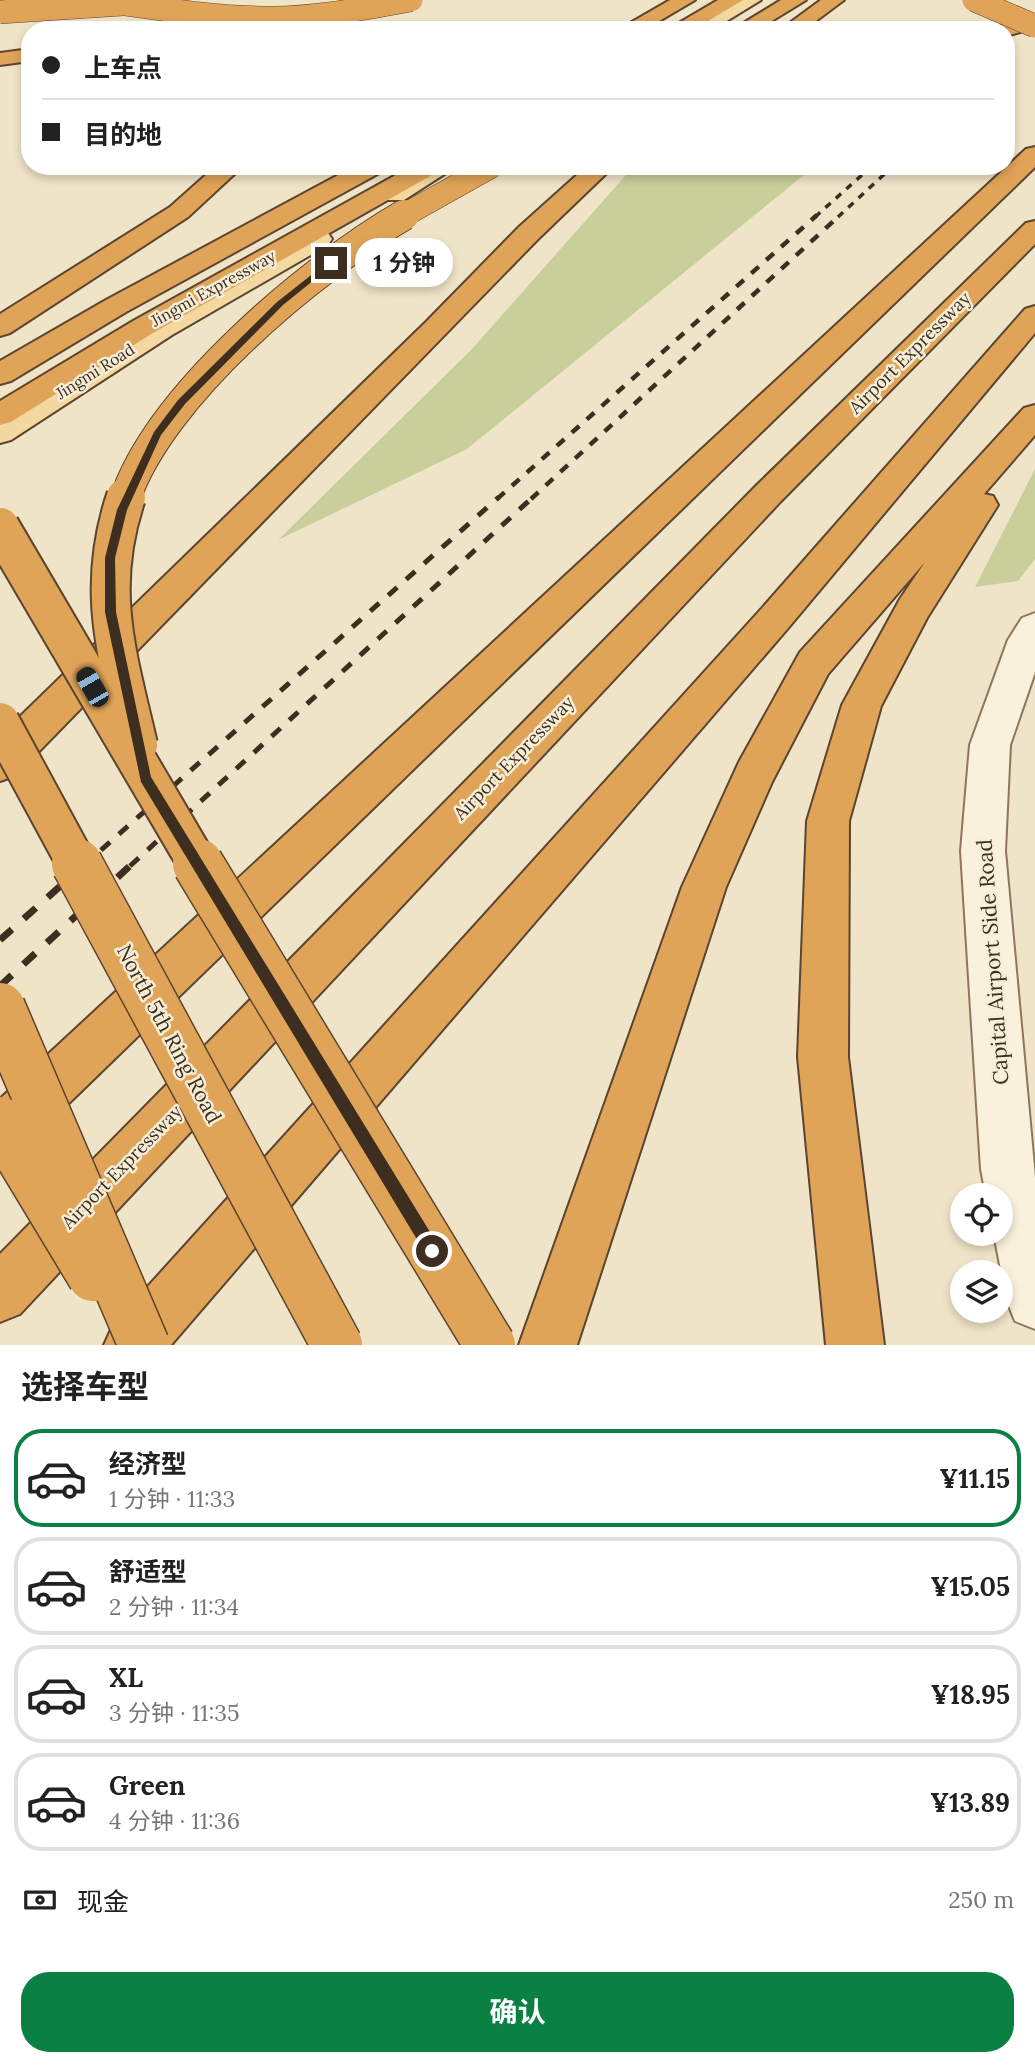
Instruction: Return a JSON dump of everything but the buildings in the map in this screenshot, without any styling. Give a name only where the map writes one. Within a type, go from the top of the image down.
[{"type":"highway","points":[[97,0],[265,21]]},
{"type":"highway","points":[[0,19],[126,0]]},
{"type":"highway","points":[[0,12],[191,0]]},
{"type":"highway","points":[[227,16],[273,18],[323,15],[411,0]]},
{"type":"highway","points":[[644,21],[684,0]]},
{"type":"highway","points":[[694,21],[733,0]]},
{"type":"highway","points":[[758,21],[796,0]]},
{"type":"highway","points":[[803,21],[834,0]]},
{"type":"highway","points":[[974,0],[1035,24]]},
{"type":"highway","points":[[1015,28],[1035,24]]},
{"type":"highway","points":[[0,40],[21,39]]},
{"type":"highway","points":[[0,59],[21,56]]},
{"type":"highway","points":[[1015,174],[1035,155]]},
{"type":"highway","points":[[0,327],[179,212],[221,175]]},
{"type":"highway","name":"Jingmi Expressway","points":[[0,374],[116,306],[357,175]]},
{"type":"highway","name":"Jingmi Expressway","points":[[0,415],[143,327],[414,175]]},
{"type":"highway","points":[[145,778],[110,612],[110,558],[122,510],[157,434],[181,402],[280,303],[349,249],[476,175]]},
{"type":"highway","points":[[0,763],[160,600],[445,320],[569,192],[590,175]]},
{"type":"highway","points":[[0,1134],[1014,175]]},
{"type":"highway","name":"Airport Expressway","points":[[0,1294],[769,493],[1035,229]]},
{"type":"highway","points":[[0,1122],[134,1345],[776,617],[1035,315]]},
{"type":"highway","points":[[548,1345],[704,887],[754,775],[814,663],[1035,415]]},
{"type":"highway","points":[[855,1345],[823,1057],[823,945],[828,821],[862,705],[913,609],[1035,423]]},
{"type":"highway","points":[[0,527],[145,778],[490,1345]]},
{"type":"highway","name":"North 5th Ring Road","points":[[0,722],[337,1345]]},
{"type":"highway","points":[[0,1008],[144,1345]]},
{"type":"main road","points":[[712,21],[751,0]]},
{"type":"main road","points":[[0,367],[357,175]]},
{"type":"main road","name":"Jingmi Road","points":[[0,432],[162,329],[429,175]]},
{"type":"street","name":"Capital Airport Side Road","points":[[1035,628],[1027,640],[990,745],[983,851],[1007,1169],[1035,1301]]},
{"type":"green space","points":[[626,175],[804,175],[467,449],[278,540],[471,350]]},
{"type":"green space","points":[[1035,469],[1035,559],[1018,581],[975,587]]},
{"type":"railway","points":[[815,217],[862,175]]},
{"type":"railway","points":[[838,217],[883,175]]},
{"type":"railway","points":[[497,499],[817,215]]},
{"type":"railway","points":[[531,499],[840,215]]},
{"type":"railway","points":[[83,866],[499,497]]},
{"type":"railway","points":[[130,866],[533,497]]},
{"type":"railway","points":[[0,940],[85,864]]},
{"type":"railway","points":[[0,986],[132,864]]},
{"type":"route","points":[[331,263],[280,303],[181,402],[157,434],[138,469],[122,510],[110,558],[110,612],[145,778],[432,1251]]}]
